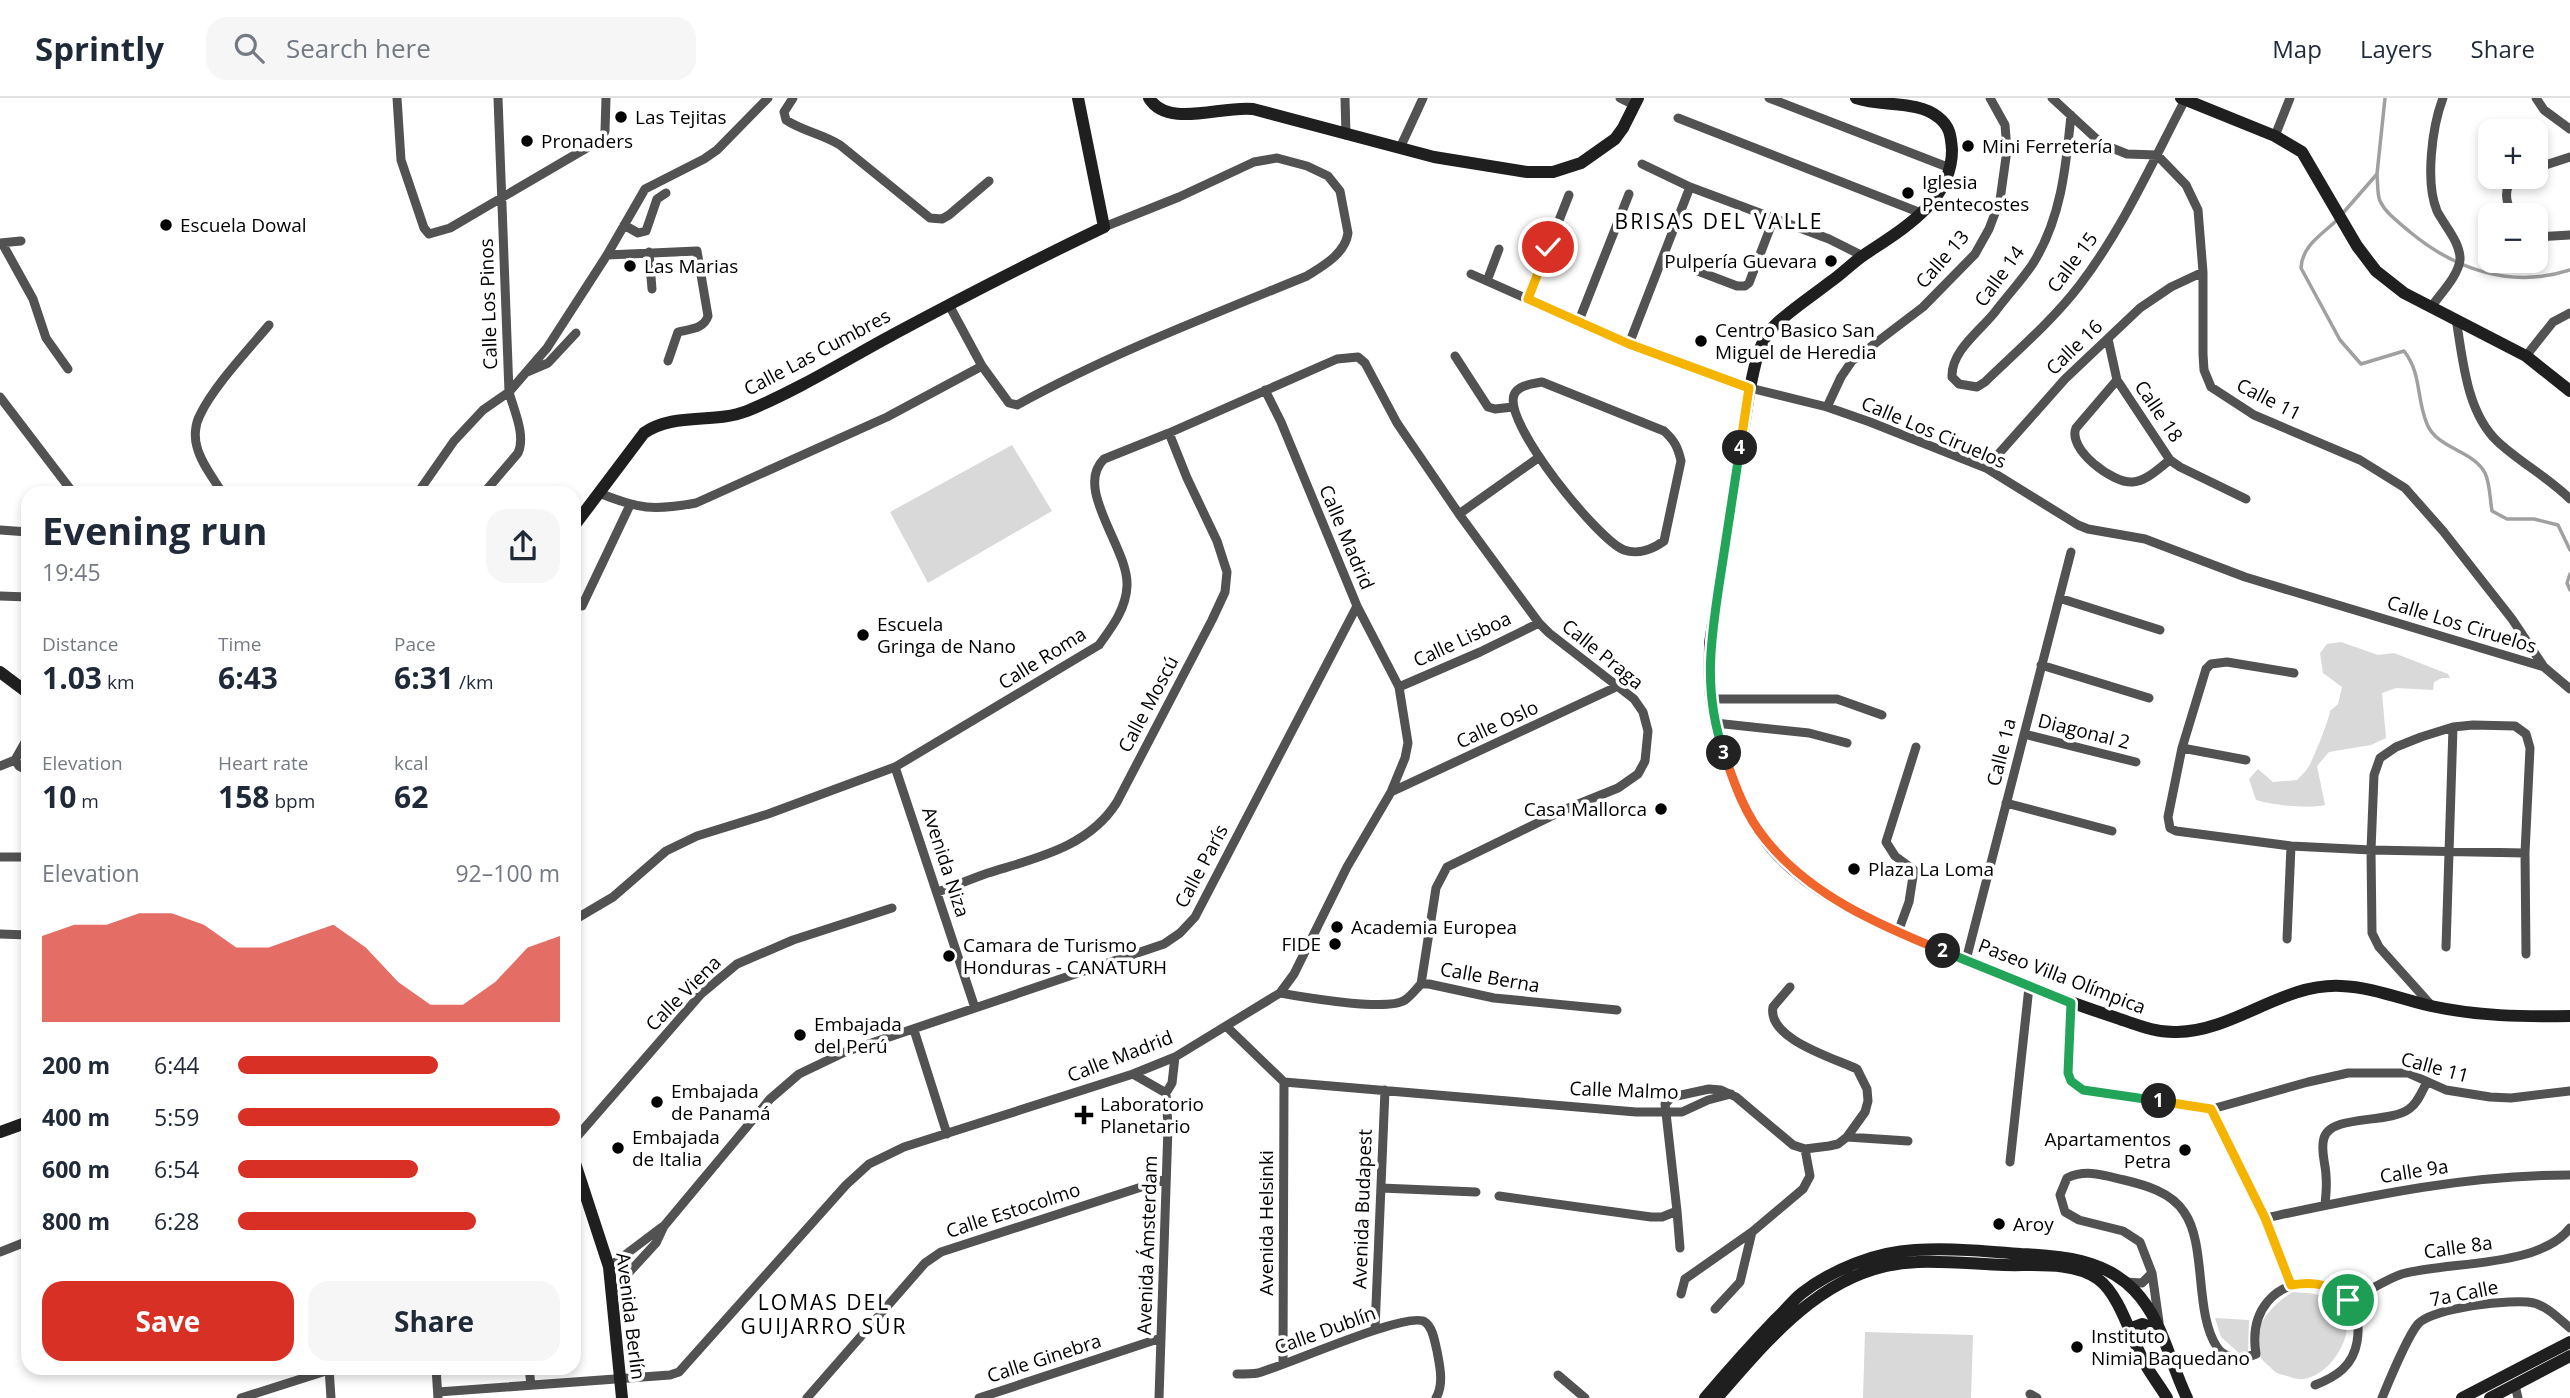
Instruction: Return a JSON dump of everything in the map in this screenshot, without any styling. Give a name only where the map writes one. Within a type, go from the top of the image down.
[{"type":"main road","points":[[1078,98],[1104,227]]},
{"type":"main road","points":[[1149,98],[1154,106],[1168,114],[1243,108],[1400,148],[1483,166],[1527,172],[1553,172],[1581,163],[1604,149],[1623,128],[1636,102]]},
{"type":"main road","name":"Paseo Villa Olímpica","points":[[1856,98],[1871,103],[1918,107],[1938,117],[1950,131],[1952,157],[1941,191],[1921,213],[1903,230],[1863,256],[1776,324],[1760,346],[1749,388],[1710,643],[1711,699],[1715,723],[1736,789],[1764,838],[1809,881],[1840,902],[1898,932],[2029,987],[2154,1031],[2207,1029],[2317,986],[2359,988],[2432,1006],[2494,1017],[2570,1016]]},
{"type":"main road","points":[[2183,99],[2275,136],[2302,152],[2357,246],[2376,271],[2404,293],[2526,356],[2570,391]]},
{"type":"main road","name":"Calle Las Cumbres","points":[[581,517],[644,433],[654,426],[671,421],[727,417],[747,411],[1104,227]]},
{"type":"main road","points":[[0,672],[21,688]]},
{"type":"main road","points":[[0,1132],[21,1124]]},
{"type":"main road","name":"Avenida Berlín","points":[[581,1181],[609,1267],[622,1398]]},
{"type":"main road","points":[[1705,1398],[1802,1293],[1834,1273],[1861,1261],[1914,1250],[2061,1257],[2109,1270],[2126,1282],[2150,1308],[2160,1327],[2186,1398]]},
{"type":"main road","points":[[1717,1398],[1767,1341],[1800,1309],[1830,1289],[1860,1275],[1890,1265],[1917,1262],[2054,1267],[2081,1271],[2097,1278],[2111,1291],[2146,1366],[2167,1398]]},
{"type":"main road","points":[[2130,1335],[2134,1327],[2146,1325],[2153,1328],[2168,1352],[2167,1365],[2155,1369],[2146,1366]]},
{"type":"main road","points":[[2462,1398],[2570,1342]]},
{"type":"main road","points":[[2490,1398],[2570,1356]]},
{"type":"street","points":[[397,98],[401,160],[424,228],[429,234],[450,228],[602,139],[605,131],[606,98]]},
{"type":"street","name":"Calle Los Pinos","points":[[490,486],[518,453],[522,438],[509,392],[498,98]]},
{"type":"street","points":[[423,486],[454,441],[483,410],[509,392],[547,348],[607,255],[645,189],[717,150],[768,98]]},
{"type":"street","points":[[793,98],[784,112],[786,120],[796,127],[840,145],[930,218],[942,219],[949,215],[989,181]]},
{"type":"street","points":[[1345,98],[1346,135]]},
{"type":"street","points":[[1400,148],[1423,98]]},
{"type":"street","points":[[1620,98],[1636,102]]},
{"type":"street","points":[[1769,98],[1950,168]]},
{"type":"street","name":"Calle 13","points":[[1827,407],[1840,377],[1852,361],[1923,307],[1975,254],[1989,229],[2000,200],[2007,150],[2006,125],[1990,98]]},
{"type":"street","points":[[2052,98],[2086,131],[2114,150],[2127,154],[2157,155]]},
{"type":"street","points":[[2275,136],[2290,98]]},
{"type":"street","points":[[2432,306],[2460,261],[2457,246],[2436,208],[2432,192],[2432,150],[2438,110],[2443,98]]},
{"type":"street","points":[[2536,98],[2544,110],[2570,130]]},
{"type":"street","name":"Calle 15","points":[[1952,366],[1954,381],[1969,387],[1978,387],[2031,338],[2078,288],[2104,250],[2157,155],[2183,99]]},
{"type":"street","name":"Calle 14","points":[[1952,366],[1956,356],[1986,324],[2032,266],[2043,245],[2060,198],[2071,115]]},
{"type":"street","points":[[1678,118],[1921,213]]},
{"type":"street","name":"Calle 11","points":[[2157,155],[2186,185],[2198,210],[2203,272],[2203,362],[2211,387],[2254,415],[2360,460],[2405,488],[2443,531],[2512,619],[2544,667]]},
{"type":"street","points":[[2548,164],[2570,157]]},
{"type":"street","points":[[949,305],[982,366],[1009,403],[1017,405],[1127,349],[1307,276],[1340,251],[1348,233],[1340,191],[1328,176],[1307,166],[1276,158],[1254,162],[1179,197],[1104,227]]},
{"type":"street","points":[[1642,163],[1690,187],[1829,239],[1863,256]]},
{"type":"street","points":[[1629,344],[1690,187]]},
{"type":"street","points":[[624,225],[638,233],[646,231],[657,199],[666,192]]},
{"type":"street","points":[[1578,323],[1629,194]]},
{"type":"street","points":[[1528,299],[1569,195]]},
{"type":"street","points":[[1695,270],[1737,286],[1745,286],[1773,218]]},
{"type":"street","points":[[2548,236],[2570,234]]},
{"type":"street","points":[[21,242],[1,243],[33,299],[46,338],[68,369]]},
{"type":"street","points":[[607,255],[692,249],[697,251],[708,316],[706,323],[701,326],[678,332],[668,361]]},
{"type":"street","points":[[1487,281],[1499,249]]},
{"type":"street","points":[[649,252],[652,289]]},
{"type":"street","name":"Calle 16","points":[[1986,468],[2065,379],[2140,308],[2171,287],[2203,272]]},
{"type":"street","name":"Calle Los Ciruelos","points":[[1471,274],[1629,344],[1749,388],[1827,407],[1986,468],[2088,529],[2145,539],[2245,577],[2544,667]]},
{"type":"street","points":[[2526,356],[2553,322],[2570,313]]},
{"type":"street","points":[[2456,319],[2465,372],[2476,408],[2487,429],[2498,442],[2570,499]]},
{"type":"street","points":[[218,486],[201,459],[197,447],[197,424],[220,386],[269,325]]},
{"type":"street","points":[[525,373],[548,363],[576,333]]},
{"type":"street","name":"Calle 18","points":[[2108,339],[2117,380],[2170,460],[2246,499]]},
{"type":"street","points":[[1455,356],[1488,407],[1513,407]]},
{"type":"street","name":"Calle Roma","points":[[581,916],[613,897],[666,851],[697,836],[768,814],[895,767],[1099,645],[1113,626],[1125,602],[1128,583],[1095,492],[1093,476],[1096,466],[1104,459],[1337,359],[1357,357],[1364,363]]},
{"type":"street","name":"Calle Praga","points":[[1364,363],[1397,423],[1539,622],[1634,699],[1643,712],[1648,732],[1645,761],[1638,774],[1618,788],[1566,809],[1447,867],[1436,888],[1421,984]]},
{"type":"street","points":[[599,493],[630,505],[665,509],[696,503],[717,496],[887,417],[982,366]]},
{"type":"street","points":[[2117,380],[2076,428],[2075,442],[2101,470],[2121,481],[2143,480],[2170,460]]},
{"type":"street","points":[[1542,382],[1664,431],[1678,448],[1681,461],[1664,541],[1654,548],[1642,551],[1625,550],[1608,540],[1538,458],[1513,407],[1514,394],[1520,388],[1542,382]]},
{"type":"street","name":"Calle Madrid","points":[[438,1395],[670,1375],[679,1371],[846,1185],[869,1164],[904,1147],[1133,1074],[1175,1056],[1280,993],[1294,974],[1347,867],[1391,792],[1408,743],[1399,687],[1357,606],[1265,390]]},
{"type":"street","points":[[0,397],[68,486]]},
{"type":"street","name":"Calle Moscú","points":[[938,892],[1058,849],[1083,838],[1103,822],[1118,802],[1212,620],[1225,592],[1227,572],[1217,541],[1169,433]]},
{"type":"street","points":[[1459,513],[1538,458]]},
{"type":"street","points":[[582,606],[630,505]]},
{"type":"street","points":[[0,530],[21,532]]},
{"type":"street","name":"Calle 1a","points":[[1966,960],[2071,552]]},
{"type":"street","points":[[0,596],[21,597]]},
{"type":"street","points":[[2059,598],[2161,629]]},
{"type":"street","name":"Calle París","points":[[609,1267],[664,1226],[770,1099],[799,1074],[845,1052],[1164,944],[1181,933],[1195,917],[1357,606]]},
{"type":"street","name":"Calle Lisboa","points":[[1399,687],[1480,652],[1539,622]]},
{"type":"street","points":[[2294,673],[2227,662],[2210,663],[2182,748],[2168,817],[2170,828],[2291,846],[2525,853]]},
{"type":"street","points":[[2041,665],[2149,698]]},
{"type":"street","points":[[2544,667],[2570,689]]},
{"type":"street","name":"Calle Oslo","points":[[1391,792],[1616,687]]},
{"type":"street","points":[[1711,699],[1837,699],[1882,715]]},
{"type":"street","points":[[1715,723],[1809,733],[1847,743]]},
{"type":"street","points":[[2432,1006],[2374,941],[2371,922],[2374,775],[2380,758],[2396,747],[2454,727],[2515,726],[2526,734],[2530,748],[2525,853],[2526,954]]},
{"type":"street","points":[[2446,947],[2454,727]]},
{"type":"street","name":"Diagonal 2","points":[[2024,734],[2136,762]]},
{"type":"street","points":[[1898,932],[1909,902],[1914,870],[1895,856],[1886,842],[1916,747]]},
{"type":"street","points":[[2182,748],[2246,760]]},
{"type":"street","points":[[0,766],[15,760],[21,749]]},
{"type":"street","points":[[15,760],[21,767]]},
{"type":"street","name":"Avenida Niza","points":[[895,767],[975,1008]]},
{"type":"street","points":[[2006,803],[2112,831]]},
{"type":"street","points":[[2287,939],[2291,846]]},
{"type":"street","points":[[0,857],[21,857]]},
{"type":"street","name":"Calle Viena","points":[[581,1132],[692,1003],[737,964],[793,940],[892,908]]},
{"type":"street","points":[[0,934],[21,935]]},
{"type":"street","name":"Calle Berna","points":[[1280,993],[1360,1004],[1396,1004],[1406,1000],[1421,984],[1429,984],[1494,998],[1617,1010]]},
{"type":"street","points":[[1680,1248],[1668,1124],[1664,1111],[1668,1099],[1709,1089],[1721,1090],[1731,1094],[1793,1145],[1805,1149],[1838,1144],[1847,1137],[1865,1112],[1868,1101],[1863,1077],[1857,1069],[1787,1037],[1775,1024],[1773,1007],[1790,987]]},
{"type":"street","points":[[2010,1162],[2029,987]]},
{"type":"street","points":[[2071,1003],[2068,1073],[2077,1087],[2211,1109],[2265,1218],[2291,1285]]},
{"type":"street","points":[[1226,1026],[1284,1082]]},
{"type":"street","points":[[914,1030],[947,1134]]},
{"type":"street","name":"Avenida Ámsterdam","points":[[1159,1398],[1168,1127],[1166,1093],[1172,1083],[1175,1056]]},
{"type":"street","name":"Calle 11","points":[[2211,1109],[2348,1073],[2408,1073],[2446,1090],[2490,1097],[2511,1098],[2570,1091]]},
{"type":"street","points":[[1133,1074],[1146,1080],[1160,1092],[1166,1093]]},
{"type":"street","name":"Calle Malmo","points":[[1284,1082],[1636,1112],[1682,1112],[1708,1100],[1731,1094]]},
{"type":"street","name":"Avenida Helsinki","points":[[1283,1363],[1284,1082]]},
{"type":"street","points":[[2325,1204],[2325,1135],[2337,1125],[2390,1117],[2404,1112],[2415,1104],[2427,1082]]},
{"type":"street","name":"Avenida Budapest","points":[[1375,1329],[1385,1090]]},
{"type":"street","points":[[1847,1137],[1908,1142]]},
{"type":"street","points":[[1681,1294],[1685,1279],[1752,1232],[1808,1182],[1810,1176],[1805,1149]]},
{"type":"street","points":[[2160,1327],[2152,1273],[2140,1242],[2132,1234],[2079,1220],[2065,1212],[2060,1195],[2067,1178],[2088,1172],[2149,1186],[2183,1210],[2192,1226],[2207,1322],[2217,1347],[2224,1354],[2244,1359],[2256,1354],[2253,1337],[2256,1320],[2263,1305],[2276,1293],[2291,1285],[2309,1282],[2328,1286],[2348,1300],[2359,1332],[2356,1350],[2346,1366],[2332,1378],[2315,1385]]},
{"type":"street","name":"Calle 9a","points":[[2265,1218],[2441,1183],[2534,1175],[2570,1175]]},
{"type":"street","name":"Calle Estocolmo","points":[[807,1398],[925,1263],[941,1252],[1166,1179]]},
{"type":"street","points":[[1381,1188],[1476,1192]]},
{"type":"street","points":[[1499,1196],[1651,1217],[1662,1217],[1677,1211]]},
{"type":"street","name":"Calle París","points":[[611,1292],[656,1243],[664,1226]]},
{"type":"street","name":"Calle 8a","points":[[2348,1300],[2398,1275],[2527,1256],[2565,1235],[2570,1228]]},
{"type":"street","points":[[1715,1309],[1740,1282],[1752,1232]]},
{"type":"street","points":[[0,1252],[21,1247]]},
{"type":"street","points":[[2126,1282],[2143,1283],[2152,1273]]},
{"type":"street","name":"7a Calle","points":[[2382,1398],[2420,1322],[2459,1308],[2517,1302],[2534,1303],[2547,1309],[2570,1328]]},
{"type":"street","name":"Calle Dublín","points":[[1237,1374],[1256,1373],[1375,1329],[1417,1319],[1430,1327],[1441,1371],[1440,1391],[1436,1398]]},
{"type":"street","name":"Calle Ginebra","points":[[979,1398],[1161,1338]]},
{"type":"street","points":[[240,1398],[311,1375]]},
{"type":"street","points":[[329,1375],[331,1398]]},
{"type":"street","points":[[437,1375],[438,1395]]},
{"type":"street","points":[[530,1375],[531,1385]]},
{"type":"street","points":[[1558,1375],[1585,1398]]},
{"type":"street","points":[[2515,1385],[2518,1398]]},
{"type":"shaded area","points":[[1012,445],[1052,511],[928,583],[890,512]]},
{"type":"shaded area","points":[[2341,642],[2378,655],[2394,653],[2448,674],[2450,678],[2434,682],[2433,690],[2396,688],[2382,693],[2386,738],[2371,745],[2329,752],[2317,766],[2325,805],[2290,806],[2256,800],[2249,779],[2258,769],[2273,782],[2297,780],[2309,766],[2330,711],[2338,704],[2342,687],[2323,673],[2320,653],[2327,644]]},
{"type":"shaded area","points":[[2293,1292],[2320,1295],[2332,1300],[2342,1309],[2346,1319],[2347,1330],[2339,1352],[2322,1371],[2303,1379],[2275,1372],[2261,1358],[2257,1348],[2256,1339],[2264,1320],[2277,1303]]},
{"type":"shaded area","points":[[2215,1318],[2249,1320],[2248,1352],[2239,1353],[2221,1337]]},
{"type":"shaded area","points":[[1865,1332],[1973,1335],[1971,1398],[1863,1398]]},
{"type":"waterway","points":[[2343,213],[2377,174],[2385,98]]},
{"type":"waterway","points":[[2377,175],[2379,198],[2386,210],[2410,232],[2446,257],[2466,266],[2506,276],[2527,277],[2570,270]]},
{"type":"waterway","points":[[2338,219],[2309,246],[2301,268],[2340,340],[2361,364],[2404,351],[2414,368],[2427,424],[2439,439],[2472,459],[2485,473],[2492,511],[2507,519],[2534,519],[2558,525],[2570,550]]},
{"type":"waterway","points":[[2570,574],[2567,583],[2570,590]]},
{"type":"place","name":"Las Tejitas","points":[[621,117]]},
{"type":"place","name":"Pronaders","points":[[527,141]]},
{"type":"place","name":"Mini Ferretería","points":[[1968,146]]},
{"type":"place","name":"Iglesia Pentecostes","points":[[1908,193]]},
{"type":"place","name":"Escuela Dowal","points":[[166,225]]},
{"type":"place","name":"Pulpería Guevara","points":[[1831,261]]},
{"type":"place","name":"Las Marias","points":[[630,266]]},
{"type":"place","name":"Centro Basico San Miguel de Heredia","points":[[1701,341]]},
{"type":"place","name":"Escuela Gringa de Nano","points":[[863,635]]},
{"type":"place","name":"Casa Mallorca","points":[[1661,809]]},
{"type":"place","name":"Plaza La Loma","points":[[1854,869]]},
{"type":"place","name":"Academia Europea","points":[[1337,927]]},
{"type":"place","name":"FIDE","points":[[1335,944]]},
{"type":"place","name":"Camara de Turismo Honduras - CANATURH","points":[[949,956]]},
{"type":"place","name":"Embajada del Perú","points":[[800,1035]]},
{"type":"place","name":"Embajada de Panamá","points":[[657,1102]]},
{"type":"place","name":"Laboratorio Planetario","points":[[1084,1115]]},
{"type":"place","name":"Embajada de Italia","points":[[618,1148]]},
{"type":"place","name":"Apartamentos Petra","points":[[2185,1150]]},
{"type":"place","name":"Aroy","points":[[1999,1224]]},
{"type":"place","name":"Instituto Nimia Baquedano","points":[[2077,1347]]},
{"type":"district","name":"BRISAS DEL VALLE","points":[[1719,222]]},
{"type":"district","name":"LOMAS DEL GUIJARRO SUR","points":[[824,1315]]},
{"type":"route","points":[[1548,247],[1528,299],[1629,344],[1749,388],[1710,643],[1710,675],[1717,733],[1736,789],[1764,838],[1799,874],[1840,902],[1898,932],[2071,1003],[2068,1073],[2077,1087],[2211,1109],[2265,1218],[2291,1285],[2309,1282],[2328,1286],[2348,1300]]}]
